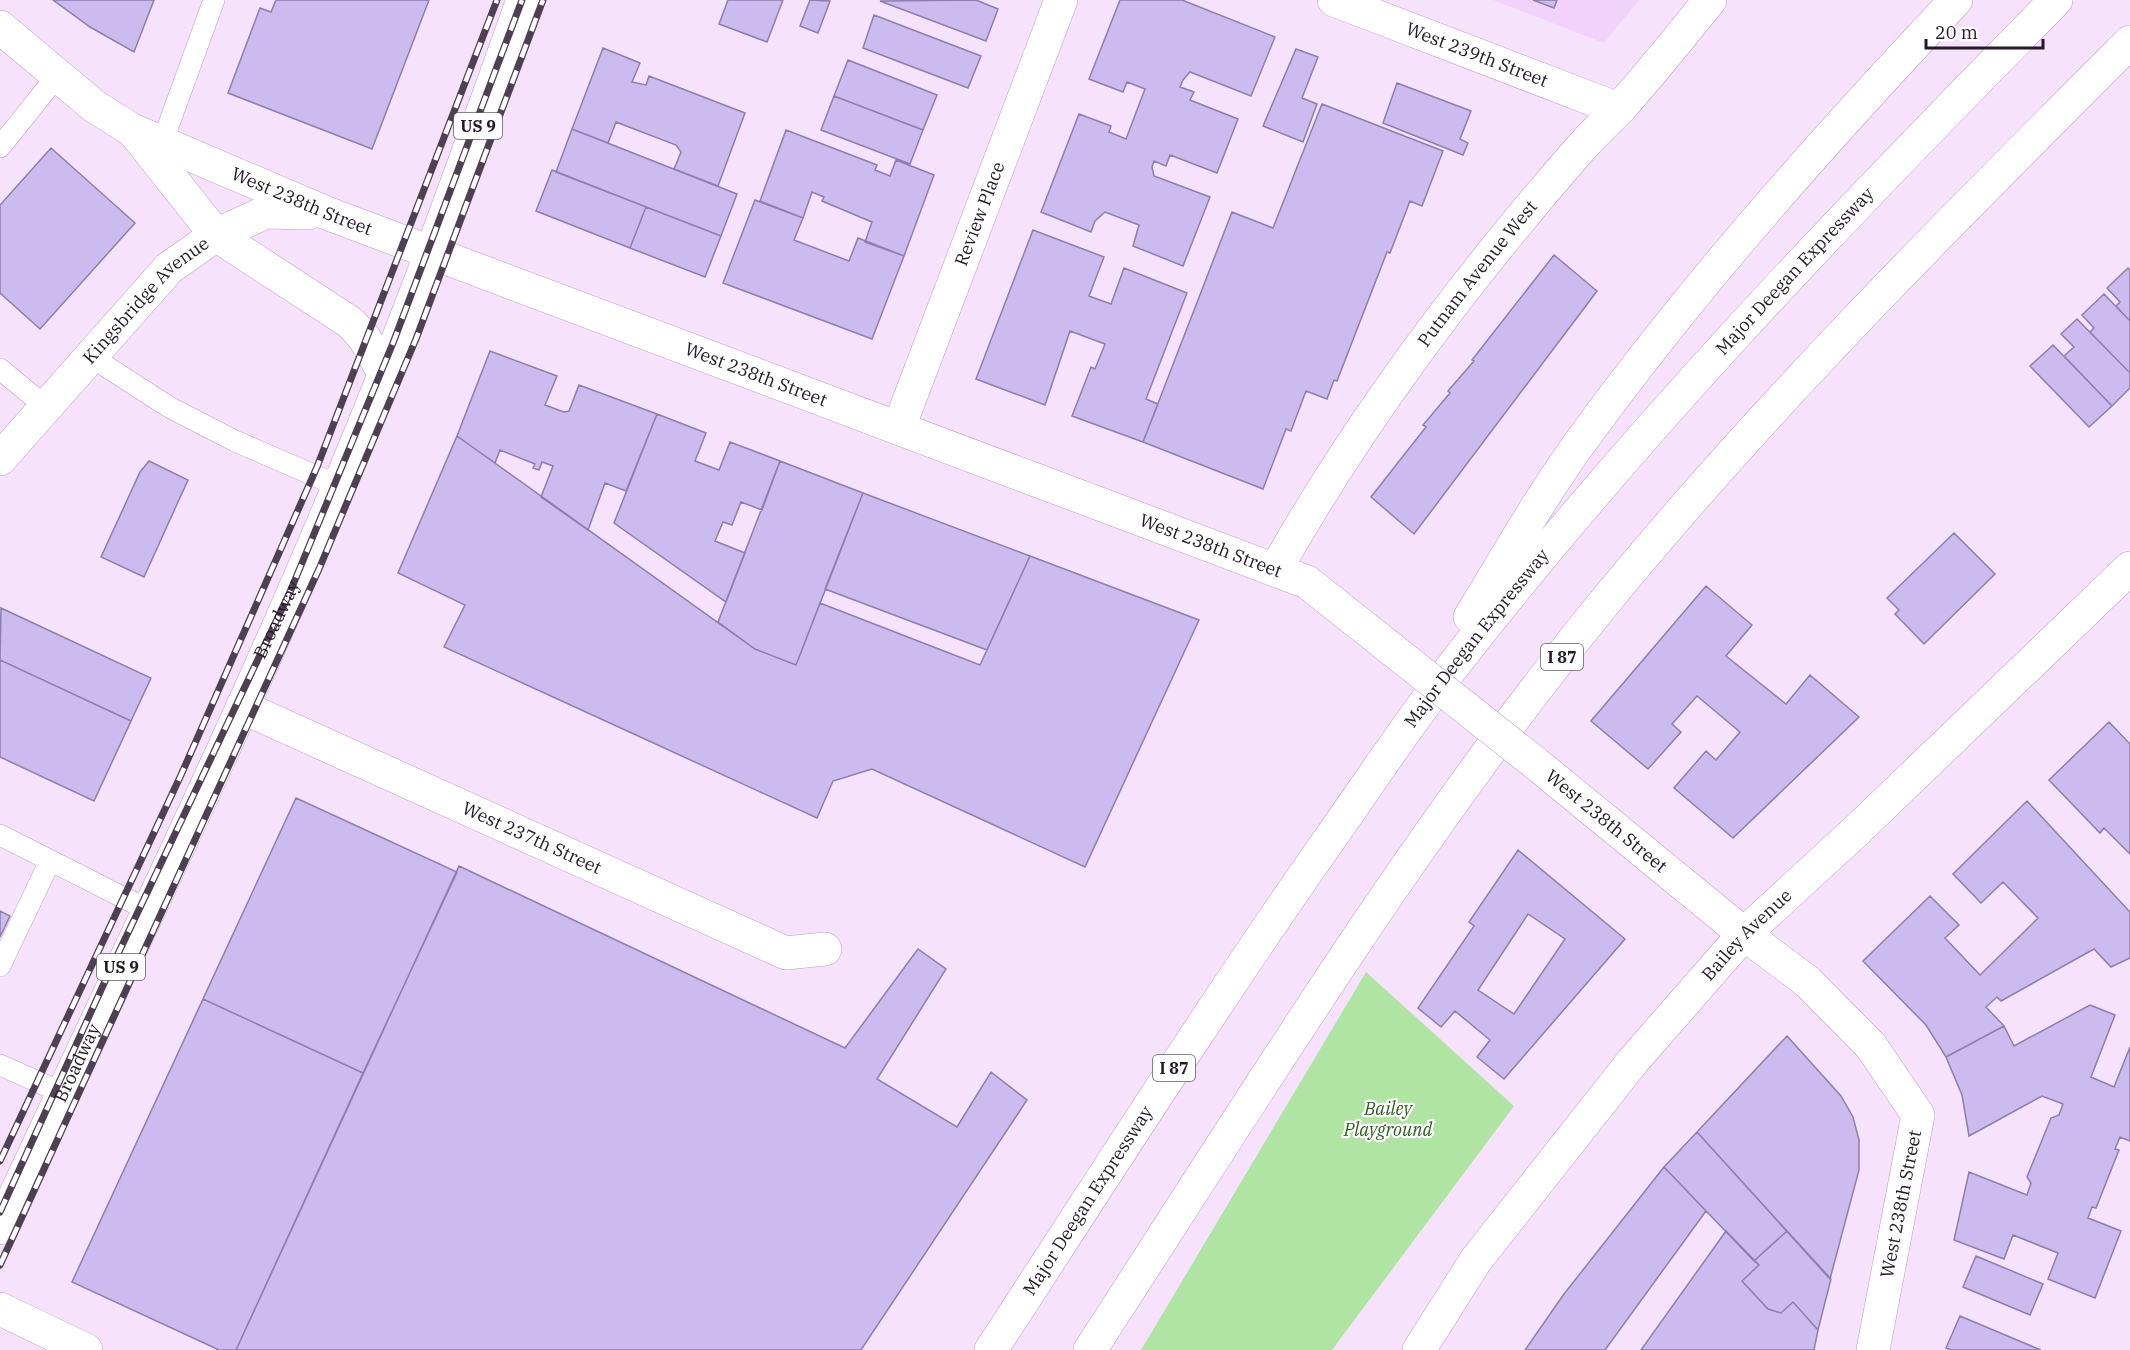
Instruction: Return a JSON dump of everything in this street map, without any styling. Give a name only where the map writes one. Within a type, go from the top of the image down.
[{"type":"main road","name":"Broadway","points":[[0,1228],[242,707],[339,486],[432,252],[523,0]]},
{"type":"main road","name":"Review Place","points":[[899,427],[1061,0]]},
{"type":"main road","name":"West 239th Street","points":[[1334,0],[1618,109]]},
{"type":"main road","name":"Putnam Avenue West","points":[[1276,569],[1315,500],[1373,414],[1494,251],[1710,0]]},
{"type":"main road","points":[[1364,790],[1532,515],[1586,434],[1648,353],[1776,197],[1956,0]]},
{"type":"main road","name":"Major Deegan Expressway","points":[[991,1350],[1203,1025],[1443,678],[1626,453],[1818,244],[2056,0]]},
{"type":"main road","name":"West 238th Street","points":[[0,27],[94,106],[132,130],[329,214],[1306,582],[1539,765],[1744,934],[1808,982],[1871,1046],[1918,1115],[1873,1350]]},
{"type":"main road","name":"I 87","points":[[1090,1350],[1358,940],[1498,741],[1594,616],[1687,504],[1790,388],[1877,296],[2130,42]]},
{"type":"main road","name":"West 238th Street","points":[[132,130],[216,235],[351,323],[365,339],[385,375]]},
{"type":"main road","name":"Kingsbridge Avenue","points":[[0,459],[169,268],[216,235],[266,212],[329,214]]},
{"type":"main road","name":"Bailey Avenue","points":[[1419,1350],[1476,1260],[1633,1061],[1744,934],[1855,832],[2130,568]]},
{"type":"main road","name":"West 237th Street","points":[[242,707],[786,953],[825,949]]},
{"type":"main road","points":[[0,1309],[86,1350]]},
{"type":"lane","points":[[162,143],[214,0]]},
{"type":"lane","points":[[0,147],[57,76]]},
{"type":"lane","points":[[90,356],[169,406],[216,431],[339,486]]},
{"type":"lane","points":[[0,369],[46,407]]},
{"type":"lane","points":[[0,835],[148,910]]},
{"type":"lane","points":[[0,966],[50,861]]},
{"type":"lane","points":[[0,1065],[63,1093]]},
{"type":"shaded area","points":[[1493,0],[1639,0],[1604,43]]},
{"type":"green space","name":"Bailey Playground","points":[[1366,972],[1514,1106],[1332,1350],[1141,1350]]},
{"type":"building","points":[[53,0],[154,0],[134,52],[90,27]]},
{"type":"building","points":[[276,0],[429,0],[372,149],[228,93],[260,8],[271,12]]},
{"type":"building","points":[[728,0],[783,0],[767,42],[719,24]]},
{"type":"building","points":[[810,0],[830,1],[818,33],[800,26]]},
{"type":"building","points":[[976,0],[998,9],[986,41],[880,1]]},
{"type":"building","points":[[1120,0],[1182,0],[1275,37],[1251,96],[1190,72],[1180,87],[1194,92],[1190,100],[1238,119],[1217,173],[1170,155],[1166,166],[1154,161],[1152,167],[1154,176],[1210,197],[1183,266],[1133,246],[1139,225],[1105,212],[1095,221],[1091,232],[1041,212],[1079,114],[1111,126],[1109,132],[1126,139],[1145,89],[1127,82],[1123,92],[1089,79]]},
{"type":"building","points":[[1533,0],[1557,0],[1554,8]]},
{"type":"building","points":[[874,15],[981,56],[968,88],[863,48]]},
{"type":"building","points":[[603,48],[640,63],[632,82],[646,85],[649,76],[745,113],[718,186],[674,169],[681,152],[676,145],[616,122],[608,143],[572,129]]},
{"type":"building","points":[[1296,49],[1318,57],[1302,98],[1317,104],[1303,142],[1263,126]]},
{"type":"building","points":[[848,60],[937,95],[923,130],[834,96]]},
{"type":"building","points":[[1397,83],[1471,111],[1460,139],[1468,143],[1463,155],[1383,123]]},
{"type":"building","points":[[834,96],[923,130],[910,164],[821,130]]},
{"type":"building","points":[[1322,104],[1443,151],[1422,206],[1410,201],[1390,253],[1387,252],[1337,381],[1334,380],[1327,399],[1306,391],[1291,431],[1286,429],[1263,489],[1143,442],[1232,212],[1273,228]]},
{"type":"building","points":[[572,129],[737,194],[721,236],[556,172]]},
{"type":"building","points":[[786,130],[877,165],[875,170],[890,176],[896,160],[934,175],[904,256],[865,242],[872,222],[822,201],[824,197],[812,192],[803,218],[760,201]]},
{"type":"building","points":[[51,148],[135,223],[40,329],[0,293],[0,205]]},
{"type":"building","points":[[552,170],[646,207],[630,248],[536,211]]},
{"type":"building","points":[[755,200],[803,218],[794,240],[849,261],[858,238],[904,256],[872,339],[723,283]]},
{"type":"building","points":[[646,207],[721,236],[705,277],[630,248]]},
{"type":"building","points":[[1033,230],[1104,257],[1089,296],[1111,304],[1124,268],[1187,293],[1146,399],[1158,404],[1143,442],[1072,416],[1091,367],[1095,369],[1105,344],[1070,331],[1045,405],[976,379]]},
{"type":"building","points":[[1554,255],[1597,291],[1414,534],[1371,497],[1426,427],[1423,425],[1450,393],[1448,391],[1474,361],[1472,360]]},
{"type":"building","points":[[2128,268],[2130,270],[2130,321],[2116,306],[2120,302],[2107,288]]},
{"type":"building","points":[[2104,294],[2130,321],[2130,373],[2090,332],[2094,328],[2082,315]]},
{"type":"building","points":[[2077,319],[2130,373],[2130,388],[2112,406],[2064,356],[2074,347],[2061,334]]},
{"type":"building","points":[[2053,345],[2112,406],[2089,427],[2030,366]]},
{"type":"building","points":[[490,351],[557,376],[545,405],[564,412],[569,411],[579,385],[657,414],[626,491],[605,483],[588,530],[541,497],[553,466],[542,462],[539,470],[533,468],[535,464],[500,450],[495,463],[457,436]]},
{"type":"building","points":[[657,414],[706,433],[695,461],[719,470],[730,442],[780,461],[762,510],[741,502],[732,525],[723,522],[715,541],[745,553],[726,602],[614,523]]},
{"type":"building","points":[[457,436],[755,649],[796,665],[820,603],[980,665],[1030,556],[1199,620],[1085,867],[872,769],[833,781],[817,818],[444,647],[465,605],[398,573]]},
{"type":"building","points":[[149,461],[188,480],[144,577],[101,557],[140,472]]},
{"type":"building","points":[[780,461],[863,493],[796,665],[755,649],[718,622]]},
{"type":"building","points":[[863,493],[1030,556],[987,650],[825,589]]},
{"type":"building","points":[[1954,533],[1995,574],[1924,644],[1895,614],[1899,610],[1887,598]]},
{"type":"building","points":[[1706,586],[1752,625],[1726,656],[1786,704],[1810,675],[1859,717],[1733,838],[1674,788],[1706,751],[1716,760],[1740,732],[1697,696],[1672,724],[1681,732],[1648,769],[1591,721]]},
{"type":"building","points":[[1,608],[151,678],[131,721],[0,660]]},
{"type":"building","points":[[0,660],[131,721],[94,801],[0,757]]},
{"type":"building","points":[[2109,722],[2130,744],[2130,854],[2104,828],[2100,833],[2049,780]]},
{"type":"building","points":[[296,798],[457,872],[363,1073],[203,999]]},
{"type":"building","points":[[2027,801],[2130,912],[2130,958],[2111,967],[2094,949],[2001,1001],[1997,997],[1986,1007],[2004,1026],[1946,1057],[1926,1025],[1863,961],[1930,896],[1959,925],[1945,938],[1980,975],[2038,918],[2003,882],[1981,903],[1953,874]]},
{"type":"building","points":[[1518,850],[1625,939],[1504,1079],[1477,1057],[1490,1040],[1455,1011],[1441,1027],[1418,1008],[1474,926],[1469,922]],"holes":[[[1528,914],[1565,939],[1514,1014],[1478,990]]]},
{"type":"building","points":[[459,866],[845,1048],[918,949],[946,969],[877,1079],[957,1127],[991,1072],[1027,1100],[861,1350],[236,1350]]},
{"type":"building","points":[[0,911],[10,916],[0,937]]},
{"type":"building","points":[[203,999],[363,1073],[236,1350],[219,1350],[72,1282]]},
{"type":"building","points":[[2090,1005],[2115,1015],[2091,1077],[2114,1087],[2130,1047],[2130,1141],[2120,1137],[2115,1149],[2119,1150],[2096,1208],[2092,1207],[2088,1218],[2121,1231],[2095,1298],[2048,1279],[2058,1253],[2013,1235],[2004,1259],[1954,1240],[1969,1172],[2027,1195],[2031,1183],[2027,1177],[2051,1118],[2059,1115],[2063,1104],[2042,1096],[1969,1136],[1962,1095],[1946,1057],[2004,1026],[2014,1046]]},
{"type":"building","points":[[1787,1036],[1841,1096],[1853,1117],[1859,1140],[1859,1170],[1830,1279],[1697,1132]]},
{"type":"building","points":[[1697,1132],[1787,1231],[1754,1261],[1664,1167]]},
{"type":"building","points":[[1664,1167],[1706,1211],[1605,1350],[1525,1350],[1564,1294]]},
{"type":"building","points":[[1726,1231],[1759,1265],[1742,1281],[1768,1309],[1781,1313],[1793,1302],[1818,1330],[1814,1350],[1641,1350]]},
{"type":"building","points":[[1787,1231],[1831,1279],[1818,1330],[1793,1302],[1781,1313],[1768,1309],[1742,1281],[1759,1265],[1754,1261]]},
{"type":"building","points":[[1976,1256],[2043,1284],[2030,1315],[1963,1287]]},
{"type":"building","points":[[1960,1316],[2041,1350],[1951,1350],[1946,1348]]},
{"type":"railway","points":[[0,1161],[181,775],[317,467],[497,0]]},
{"type":"railway","points":[[0,1212],[106,979],[290,592],[393,343],[522,0]]},
{"type":"railway","points":[[0,1265],[319,569],[416,339],[543,0]]}]
